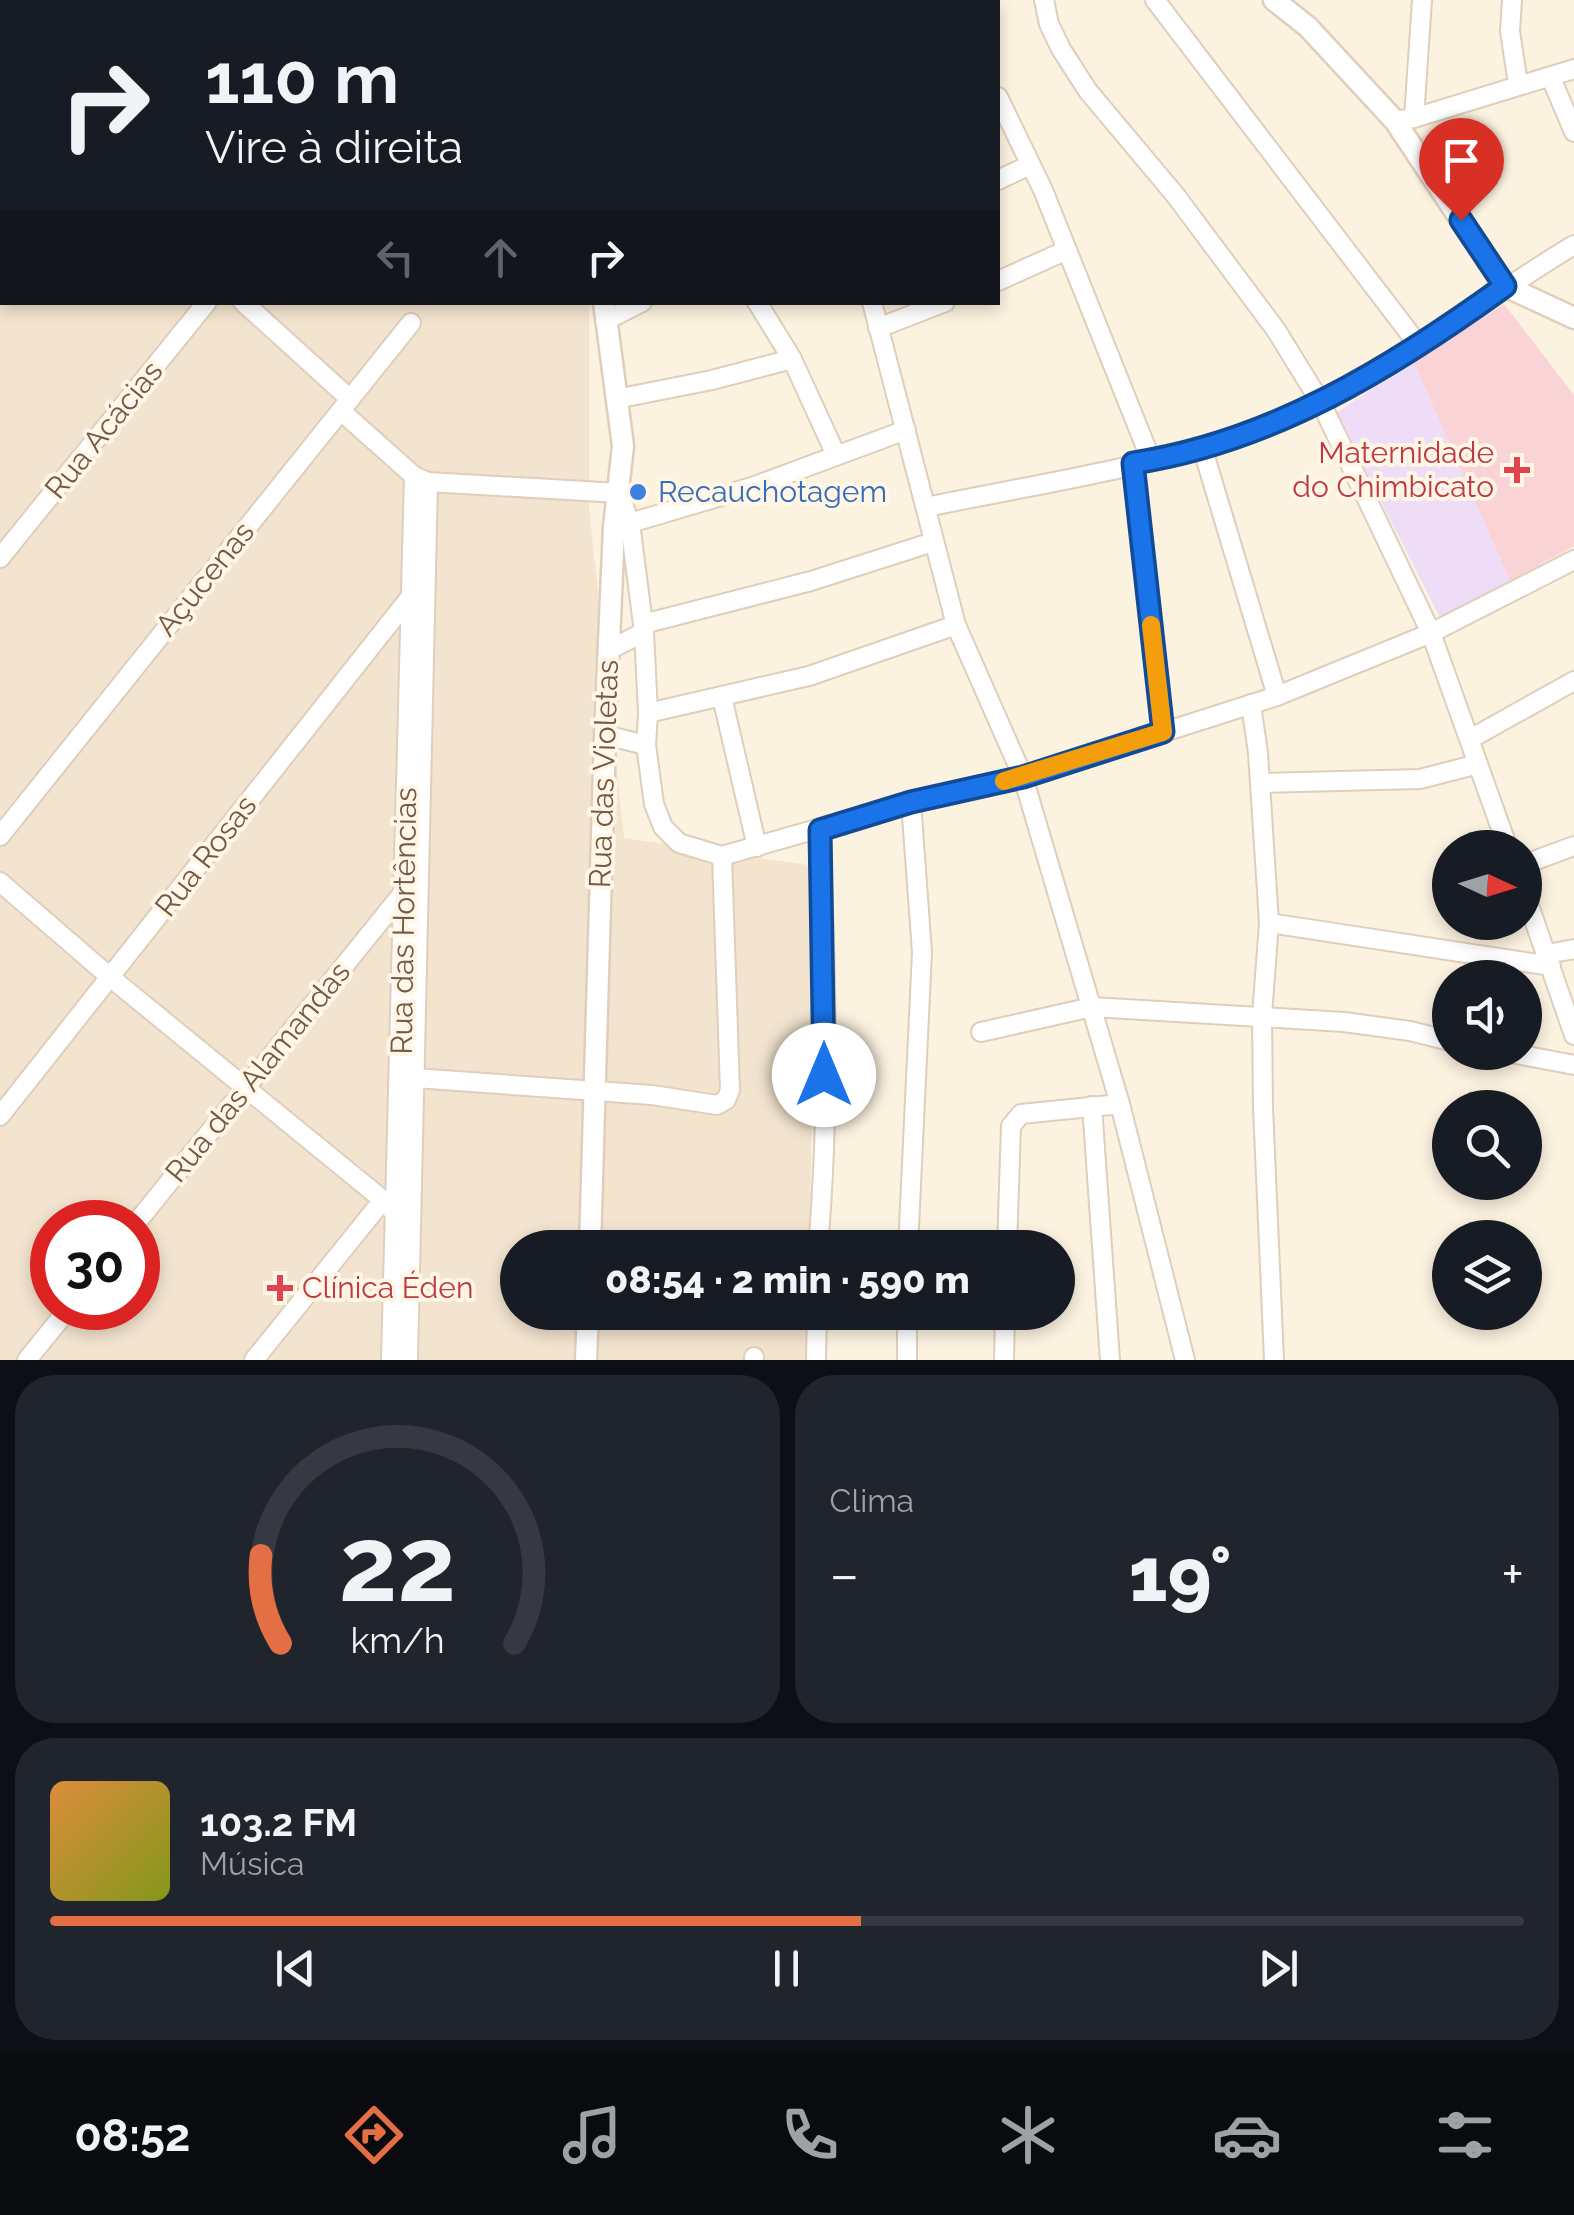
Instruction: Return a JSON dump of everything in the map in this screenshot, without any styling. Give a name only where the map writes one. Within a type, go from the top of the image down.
[{"type":"street","points":[[1044,0],[1061,50],[1088,91],[1176,196],[1265,315],[1321,402],[1431,633],[1502,830]]},
{"type":"street","points":[[1155,0],[1420,348]]},
{"type":"street","points":[[1274,0],[1308,27],[1404,119],[1505,286],[1574,318]]},
{"type":"street","points":[[1404,119],[1422,0]]},
{"type":"street","points":[[1512,0],[1510,30],[1518,84]]},
{"type":"street","points":[[1404,119],[1574,69]]},
{"type":"street","points":[[1551,78],[1574,132]]},
{"type":"street","points":[[1000,101],[1066,250],[1142,462],[1163,732]]},
{"type":"street","points":[[1000,179],[1030,165]]},
{"type":"street","points":[[927,507],[1202,450],[1321,402],[1420,348],[1505,286],[1574,245]]},
{"type":"street","points":[[1000,280],[1066,250]]},
{"type":"street","name":"Rua Acácias","points":[[0,558],[205,305]]},
{"type":"street","points":[[247,305],[419,480],[619,493]]},
{"type":"street","points":[[605,312],[631,305]]},
{"type":"street","points":[[759,305],[792,360],[836,455]]},
{"type":"street","points":[[873,305],[956,625],[1023,777],[1092,1007],[1185,1360]]},
{"type":"street","points":[[878,328],[936,305]]},
{"type":"street","name":"Rua das Violetas","points":[[591,1230],[605,734],[622,525],[619,493],[623,446],[605,312]]},
{"type":"street","name":"Açucenas","points":[[0,836],[411,323]]},
{"type":"street","points":[[616,399],[792,360]]},
{"type":"street","points":[[906,430],[752,487],[622,525],[644,628],[646,745],[654,804],[664,826],[679,843],[722,856],[911,802],[1023,777],[1277,696],[1431,633],[1574,560]]},
{"type":"street","points":[[1202,450],[1277,696]]},
{"type":"street","points":[[408,1360],[415,1078],[413,883],[419,480]]},
{"type":"street","name":"Rua das Hortências","points":[[391,1360],[413,883],[411,596],[419,480]]},
{"type":"street","points":[[609,650],[644,628],[932,542]]},
{"type":"street","name":"Rua Rosas","points":[[0,1116],[411,596]]},
{"type":"street","points":[[648,714],[862,660],[956,625]]},
{"type":"street","points":[[1470,739],[1574,682]]},
{"type":"street","points":[[722,697],[757,847]]},
{"type":"street","points":[[1251,704],[1261,783],[1269,923],[1262,1015],[1263,1107],[1274,1360]]},
{"type":"street","points":[[605,734],[646,745]]},
{"type":"street","points":[[1261,783],[1420,779],[1478,764]]},
{"type":"street","points":[[909,1230],[922,952],[911,802]]},
{"type":"street","points":[[820,830],[824,1183],[820,1230]]},
{"type":"street","points":[[1542,858],[1574,846]]},
{"type":"street","points":[[415,1078],[596,1091],[717,1105],[726,1100],[730,1090],[722,856]]},
{"type":"street","points":[[0,882],[382,1200],[411,1233]]},
{"type":"street","name":"Rua das Alamandas","points":[[154,1200],[413,883]]},
{"type":"street","points":[[1269,923],[1549,960],[1574,949]]},
{"type":"street","points":[[1542,940],[1574,1035]]},
{"type":"street","points":[[980,1032],[1092,1007],[1262,1015],[1410,1030],[1432,1036]]},
{"type":"street","points":[[1542,1059],[1574,1065]]},
{"type":"street","points":[[1008,1230],[1011,1126],[1015,1118],[1021,1114],[1120,1104]]},
{"type":"street","points":[[1092,1106],[1110,1360]]},
{"type":"street","points":[[254,1360],[382,1200]]},
{"type":"street","points":[[28,1360],[52,1330]]},
{"type":"street","points":[[586,1360],[587,1330]]},
{"type":"street","points":[[816,1330],[816,1360]]},
{"type":"street","points":[[907,1360],[908,1330]]},
{"type":"street","points":[[1004,1360],[1005,1330]]},
{"type":"shaded area","name":"Maternidade do Chimbicato","points":[[1504,304],[1574,395],[1574,546],[1510,581],[1413,361]]},
{"type":"shaded area","points":[[0,305],[589,305],[589,508],[624,838],[815,866],[810,1230],[500,1230],[500,1330],[810,1330],[809,1360],[0,1360]]},
{"type":"shaded area","points":[[1413,361],[1510,581],[1440,617],[1336,413]]},
{"type":"slow traffic","points":[[1004,781],[1163,732],[1151,625]]},
{"type":"place","name":"Maternidade do Chimbicato","points":[[1517,470]]},
{"type":"place","name":"Recauchotagem","points":[[638,492]]},
{"type":"place","name":"Clínica Éden","points":[[280,1288]]},
{"type":"route","points":[[824,1075],[820,830],[911,802],[1023,777],[1163,732],[1133,463],[1202,450],[1321,402],[1420,348],[1505,286],[1461,220]]}]
